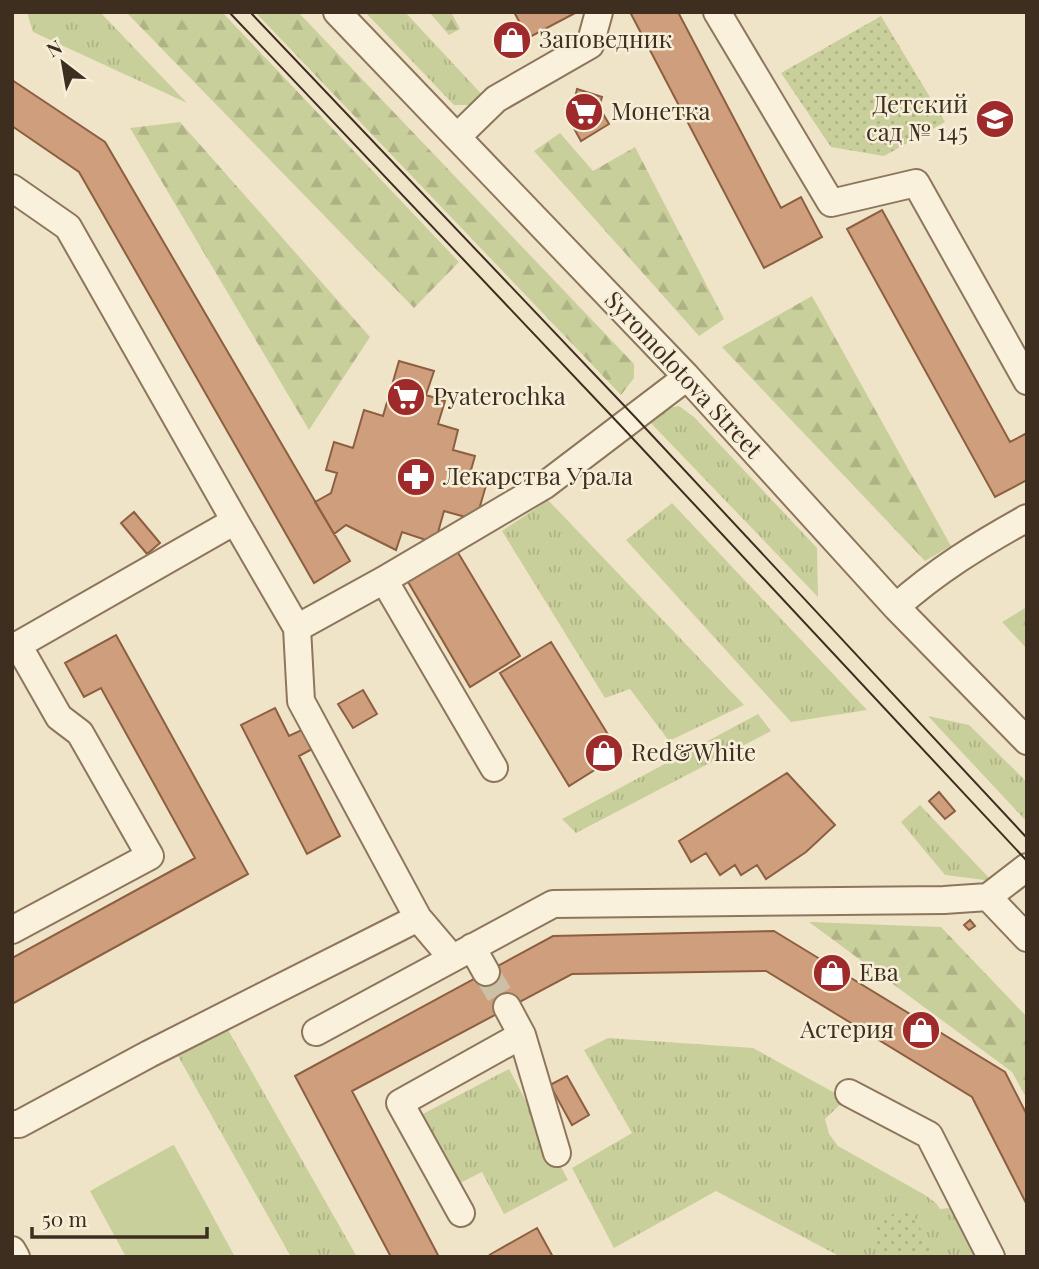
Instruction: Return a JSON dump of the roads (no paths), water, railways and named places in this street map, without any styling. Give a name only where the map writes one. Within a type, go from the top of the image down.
[{"type":"street","name":"Syromolotova Street","points":[[337,12],[687,377],[896,607],[1027,741]]},
{"type":"street","points":[[457,137],[496,99],[590,45],[599,12]]},
{"type":"street","points":[[717,12],[831,203],[916,183],[1027,381]]},
{"type":"street","points":[[12,188],[68,227],[297,628],[301,701],[418,918],[486,972]]},
{"type":"street","points":[[297,628],[545,485],[687,377]]},
{"type":"street","points":[[896,607],[924,581],[1027,518]]},
{"type":"street","points":[[12,930],[150,856],[80,733],[59,717],[18,645],[235,521]]},
{"type":"street","points":[[384,580],[494,768]]},
{"type":"street","points":[[316,1032],[553,904],[944,900],[988,897],[1027,867]]},
{"type":"street","points":[[988,897],[1027,937]]},
{"type":"street","points":[[12,1124],[19,1124],[172,1042],[418,918]]},
{"type":"street","points":[[507,1007],[522,1035],[557,1153]]},
{"type":"street","points":[[461,1213],[400,1103],[522,1035]]},
{"type":"street","points":[[849,1093],[929,1135],[991,1257]]},
{"type":"street","points":[[12,1250],[16,1257]]},
{"type":"tunnel","points":[[486,972],[507,1007]]},
{"type":"tram line","points":[[229,12],[622,427],[1027,861]]},
{"type":"tram line","points":[[250,12],[635,417],[1027,838]]},
{"type":"place","name":"Заповедник","points":[[512,40]]},
{"type":"place","name":"Монетка","points":[[584,112]]},
{"type":"place","name":"Детский сад № 145","points":[[995,119]]},
{"type":"place","name":"Pyaterochka","points":[[406,397]]},
{"type":"place","name":"Лекарства Урала","points":[[416,477]]},
{"type":"place","name":"Red&White","points":[[604,753]]},
{"type":"place","name":"Ева","points":[[832,973]]},
{"type":"place","name":"Астерия","points":[[921,1030]]}]
